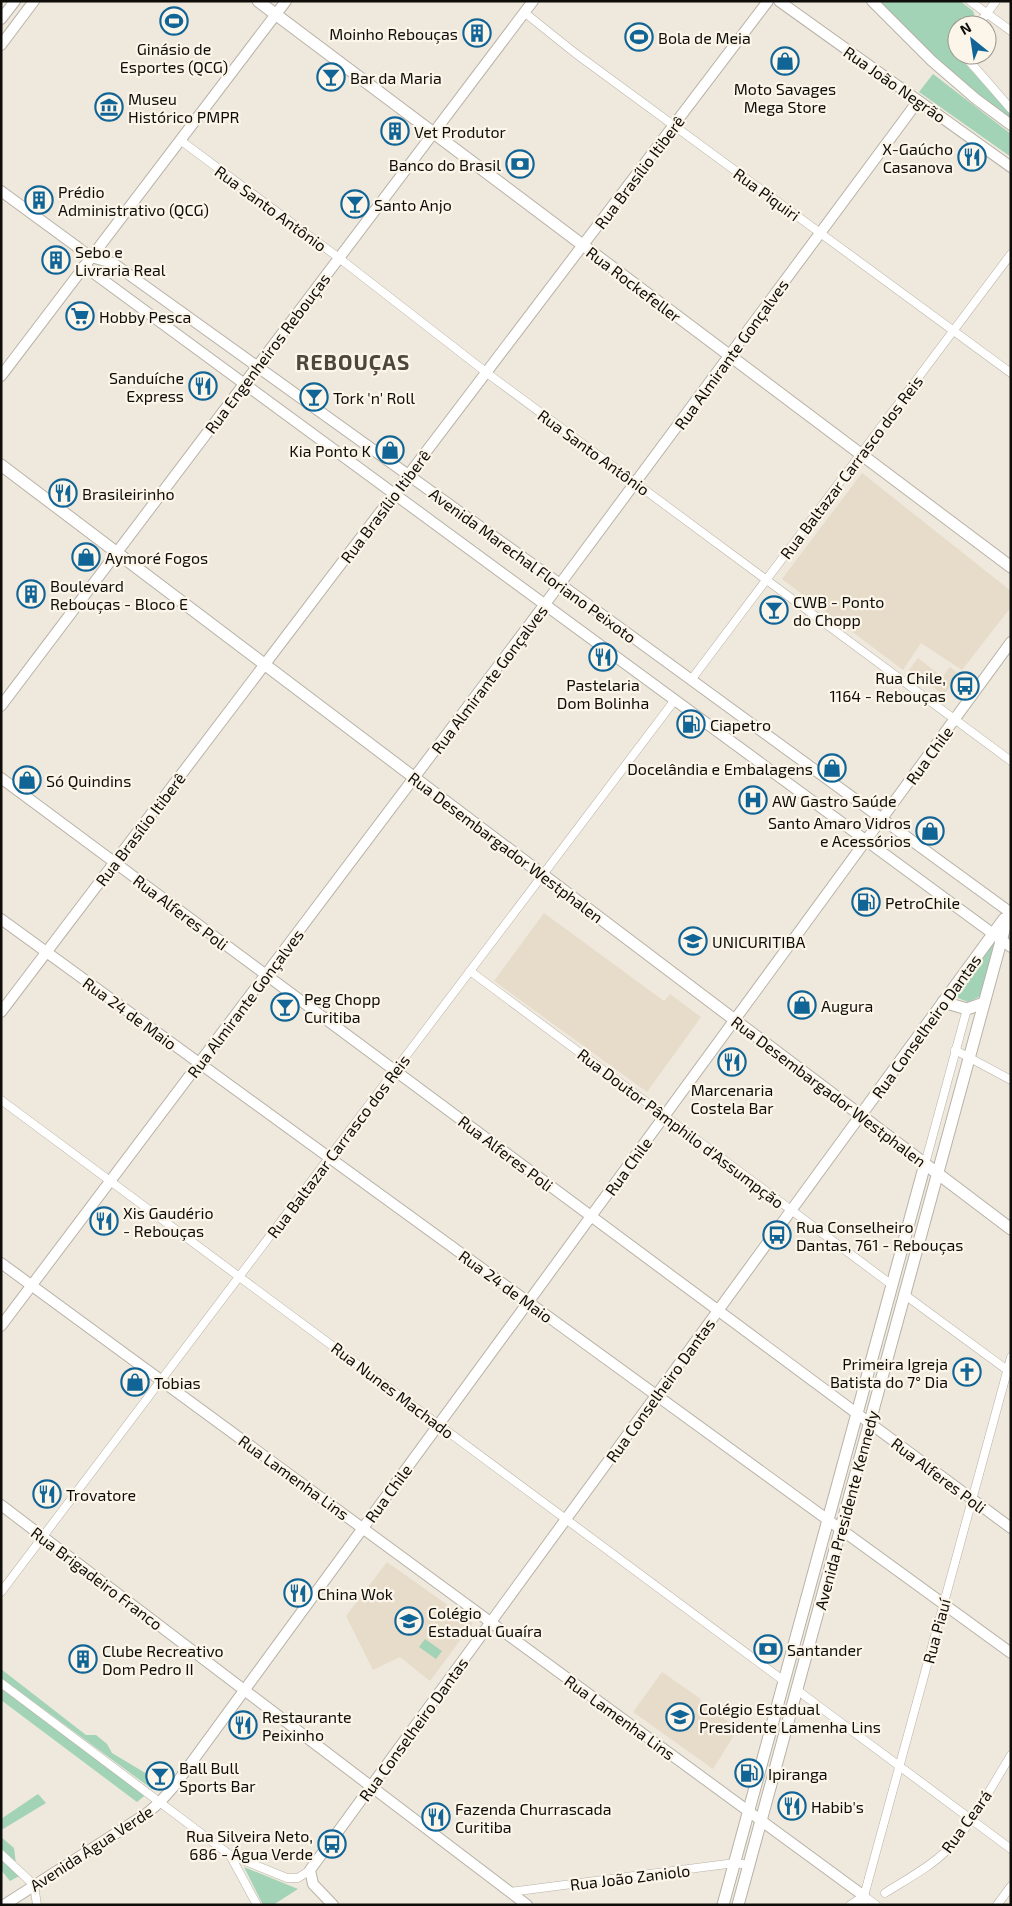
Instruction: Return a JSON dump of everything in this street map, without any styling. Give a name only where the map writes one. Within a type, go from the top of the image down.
[{"type":"main road","points":[[1,19],[15,1]]},
{"type":"main road","points":[[1,45],[34,1]]},
{"type":"main road","name":"Rua Rockefeller","points":[[258,1],[1011,567]]},
{"type":"main road","points":[[1,376],[286,1]]},
{"type":"main road","name":"Rua Engenheiros Rebouças","points":[[1,706],[533,1]]},
{"type":"main road","name":"Rua Brasílio Itiberê","points":[[1,1012],[768,1]]},
{"type":"main road","name":"Rua João Negrão","points":[[779,1],[1011,168]]},
{"type":"main road","points":[[872,1],[932,61],[976,99],[1011,125]]},
{"type":"main road","name":"Rua Almirante Gonçalves","points":[[1,1326],[544,606],[918,101]]},
{"type":"main road","name":"Avenida Marechal Floriano Peixoto","points":[[1,191],[91,257],[113,263],[258,366],[1010,911]]},
{"type":"main road","name":"Avenida Marechal Floriano Peixoto","points":[[84,266],[544,606],[1011,947]]},
{"type":"main road","name":"Rua Desembargador Westphalen","points":[[1,465],[1011,1229]]},
{"type":"main road","name":"Rua Chile","points":[[244,1690],[1011,642]]},
{"type":"main road","name":"Rua Alferes Poli","points":[[1,778],[1011,1528]]},
{"type":"main road","name":"Rua Conselheiro Dantas","points":[[310,1870],[943,1002],[997,937],[1010,911]]},
{"type":"main road","name":"Rua 24 de Maio","points":[[1,919],[1011,1653]]},
{"type":"main road","name":"Avenida Presidente Kennedy","points":[[738,1905],[970,1056],[984,1003],[997,937]]},
{"type":"main road","points":[[943,1002],[966,1009],[984,1003]]},
{"type":"main road","name":"Avenida Presidente Kennedy","points":[[724,1905],[925,1164]]},
{"type":"main road","points":[[902,1247],[917,1251]]},
{"type":"main road","name":"Rua Lamenha Lins","points":[[1,1263],[749,1811],[863,1900]]},
{"type":"main road","points":[[872,1359],[886,1365]]},
{"type":"main road","name":"Rua Brigadeiro Franco","points":[[1,1505],[527,1905]]},
{"type":"main road","points":[[814,1572],[826,1584]]},
{"type":"main road","name":"Avenida Água Verde","points":[[4,1905],[139,1818],[160,1802],[175,1785],[244,1690]]},
{"type":"main road","points":[[310,1870],[313,1884],[334,1905]]},
{"type":"street","points":[[970,1],[1011,31]]},
{"type":"street","points":[[986,14],[996,1]]},
{"type":"street","name":"Rua Piquiri","points":[[525,13],[575,52],[1011,373]]},
{"type":"street","points":[[973,65],[1011,109]]},
{"type":"street","name":"Rua Santo Antônio","points":[[180,140],[339,258],[486,372],[954,720],[1011,760]]},
{"type":"street","name":"Rua Baltazar Carrasco dos Reis","points":[[691,680],[1011,254]]},
{"type":"street","name":"Rua Baltazar Carrasco dos Reis","points":[[1,1592],[674,701]]},
{"type":"street","name":"Rua Doutor Pâmphilo d'Assumpção","points":[[470,971],[892,1285]]},
{"type":"street","name":"Avenida Presidente Kennedy","points":[[925,1164],[966,1009]]},
{"type":"street","points":[[956,1050],[1011,1080]]},
{"type":"street","name":"Rua Nunes Machado","points":[[1,1100],[784,1681]]},
{"type":"street","points":[[905,1294],[1009,1372]]},
{"type":"street","name":"Rua Piauí","points":[[863,1900],[972,1499],[1009,1372],[1011,1357]]},
{"type":"street","points":[[1,1683],[230,1855],[287,1878],[298,1878],[310,1870]]},
{"type":"street","points":[[797,1690],[1011,1849]]},
{"type":"street","name":"Rua Ceará","points":[[885,1893],[945,1852],[971,1819],[1011,1755]]},
{"type":"street","points":[[1,1854],[34,1885],[37,1905]]},
{"type":"street","points":[[230,1855],[257,1905]]},
{"type":"street","name":"Rua João Zaniolo","points":[[510,1892],[735,1863],[749,1865]]},
{"type":"street","points":[[997,1905],[1011,1886]]},
{"type":"street","points":[[850,1905],[863,1900]]},
{"type":"street","name":"Rua Lamenha Lins","points":[[863,1900],[876,1905]]},
{"type":"shaded area","points":[[862,473],[1011,591],[1011,607],[962,670],[921,643],[903,670],[782,579]]},
{"type":"shaded area","points":[[918,658],[942,677],[950,667],[959,674],[944,695],[909,670]]},
{"type":"shaded area","points":[[544,913],[664,1001],[670,994],[701,1017],[647,1092],[494,981]]},
{"type":"shaded area","name":"Colégio Estadual Guaíra","points":[[387,1562],[473,1623],[430,1681],[400,1657],[373,1670],[346,1616]]},
{"type":"shaded area","name":"Colégio Estadual Presidente Lamenha Lins","points":[[662,1672],[701,1699],[700,1701],[738,1729],[713,1769],[633,1712]]},
{"type":"green space","points":[[877,1],[960,1],[973,11],[974,15],[947,15],[947,65],[966,65],[1011,113],[1011,122],[933,59]]},
{"type":"green space","points":[[933,74],[1011,134],[1011,157],[919,92]]},
{"type":"green space","points":[[992,943],[994,945],[981,996],[968,1002],[953,996]]},
{"type":"green space","points":[[425,1639],[442,1651],[436,1659],[419,1647]]},
{"type":"green space","points":[[1,1669],[86,1735],[96,1735],[107,1744],[112,1753],[152,1777],[150,1782],[155,1787],[152,1789],[1,1678]]},
{"type":"green space","points":[[1,1683],[150,1791],[137,1802],[1,1700]]},
{"type":"green space","points":[[38,1794],[46,1803],[3,1829],[1,1828],[1,1819]]},
{"type":"green space","points":[[1,1837],[14,1848],[16,1864],[1,1850]]},
{"type":"green space","points":[[1,1856],[21,1875],[10,1881],[1,1870]]},
{"type":"green space","points":[[244,1867],[298,1889],[273,1905],[263,1905]]},
{"type":"place","name":"Ginásio de Esportes (QCG)","points":[[174,21]]},
{"type":"place","name":"Moinho Rebouças","points":[[477,33]]},
{"type":"place","name":"Bola de Meia","points":[[639,37]]},
{"type":"place","name":"Moto Savages Mega Store","points":[[785,61]]},
{"type":"place","name":"Bar da Maria","points":[[331,77]]},
{"type":"place","name":"Museu Histórico PMPR","points":[[109,107]]},
{"type":"place","name":"Vet Produtor","points":[[395,131]]},
{"type":"place","name":"X-Gaúcho Casanova","points":[[972,157]]},
{"type":"place","name":"Banco do Brasil","points":[[520,164]]},
{"type":"place","name":"Prédio Administrativo (QCG)","points":[[39,200]]},
{"type":"place","name":"Santo Anjo","points":[[355,204]]},
{"type":"place","name":"Sebo e Livraria Real","points":[[56,260]]},
{"type":"place","name":"Hobby Pesca","points":[[80,316]]},
{"type":"place","name":"Sanduíche Express","points":[[203,386]]},
{"type":"place","name":"Tork 'n' Roll","points":[[314,397]]},
{"type":"place","name":"Kia Ponto K","points":[[390,450]]},
{"type":"place","name":"Brasileirinho","points":[[63,493]]},
{"type":"place","name":"Aymoré Fogos","points":[[86,557]]},
{"type":"place","name":"Boulevard Rebouças - Bloco E","points":[[31,594]]},
{"type":"place","name":"CWB - Ponto do Chopp","points":[[774,610]]},
{"type":"place","name":"Pastelaria Dom Bolinha","points":[[603,657]]},
{"type":"place","name":"Rua Chile, 1164 - Rebouças","points":[[965,686]]},
{"type":"place","name":"Ciapetro","points":[[691,724]]},
{"type":"place","name":"Docelândia e Embalagens","points":[[832,768]]},
{"type":"place","name":"Só Quindins","points":[[27,780]]},
{"type":"place","name":"AW Gastro Saúde","points":[[753,800]]},
{"type":"place","name":"Santo Amaro Vidros e Acessórios","points":[[930,831]]},
{"type":"place","name":"PetroChile","points":[[866,902]]},
{"type":"place","name":"UNICURITIBA","points":[[693,941]]},
{"type":"place","name":"Augura","points":[[802,1005]]},
{"type":"place","name":"Peg Chopp Curitiba","points":[[285,1007]]},
{"type":"place","name":"Marcenaria Costela Bar","points":[[732,1062]]},
{"type":"place","name":"Xis Gaudério - Rebouças","points":[[104,1221]]},
{"type":"place","name":"Rua Conselheiro Dantas, 761 - Rebouças","points":[[777,1235]]},
{"type":"place","name":"Primeira Igreja Batista do 7° Dia","points":[[967,1372]]},
{"type":"place","name":"Tobias","points":[[135,1382]]},
{"type":"place","name":"Trovatore","points":[[47,1494]]},
{"type":"place","name":"China Wok","points":[[298,1593]]},
{"type":"place","name":"Colégio Estadual Guaíra","points":[[409,1621]]},
{"type":"place","name":"Santander","points":[[768,1649]]},
{"type":"place","name":"Clube Recreativo Dom Pedro II","points":[[83,1659]]},
{"type":"place","name":"Colégio Estadual Presidente Lamenha Lins","points":[[680,1717]]},
{"type":"place","name":"Restaurante Peixinho","points":[[243,1725]]},
{"type":"place","name":"Ipiranga","points":[[749,1773]]},
{"type":"place","name":"Ball Bull Sports Bar","points":[[160,1776]]},
{"type":"place","name":"Habib's","points":[[792,1806]]},
{"type":"place","name":"Fazenda Churrascada Curitiba","points":[[436,1817]]},
{"type":"place","name":"Rua Silveira Neto, 686 - Água Verde","points":[[332,1844]]},
{"type":"district","name":"REBOUÇAS","points":[[353,361]]}]
